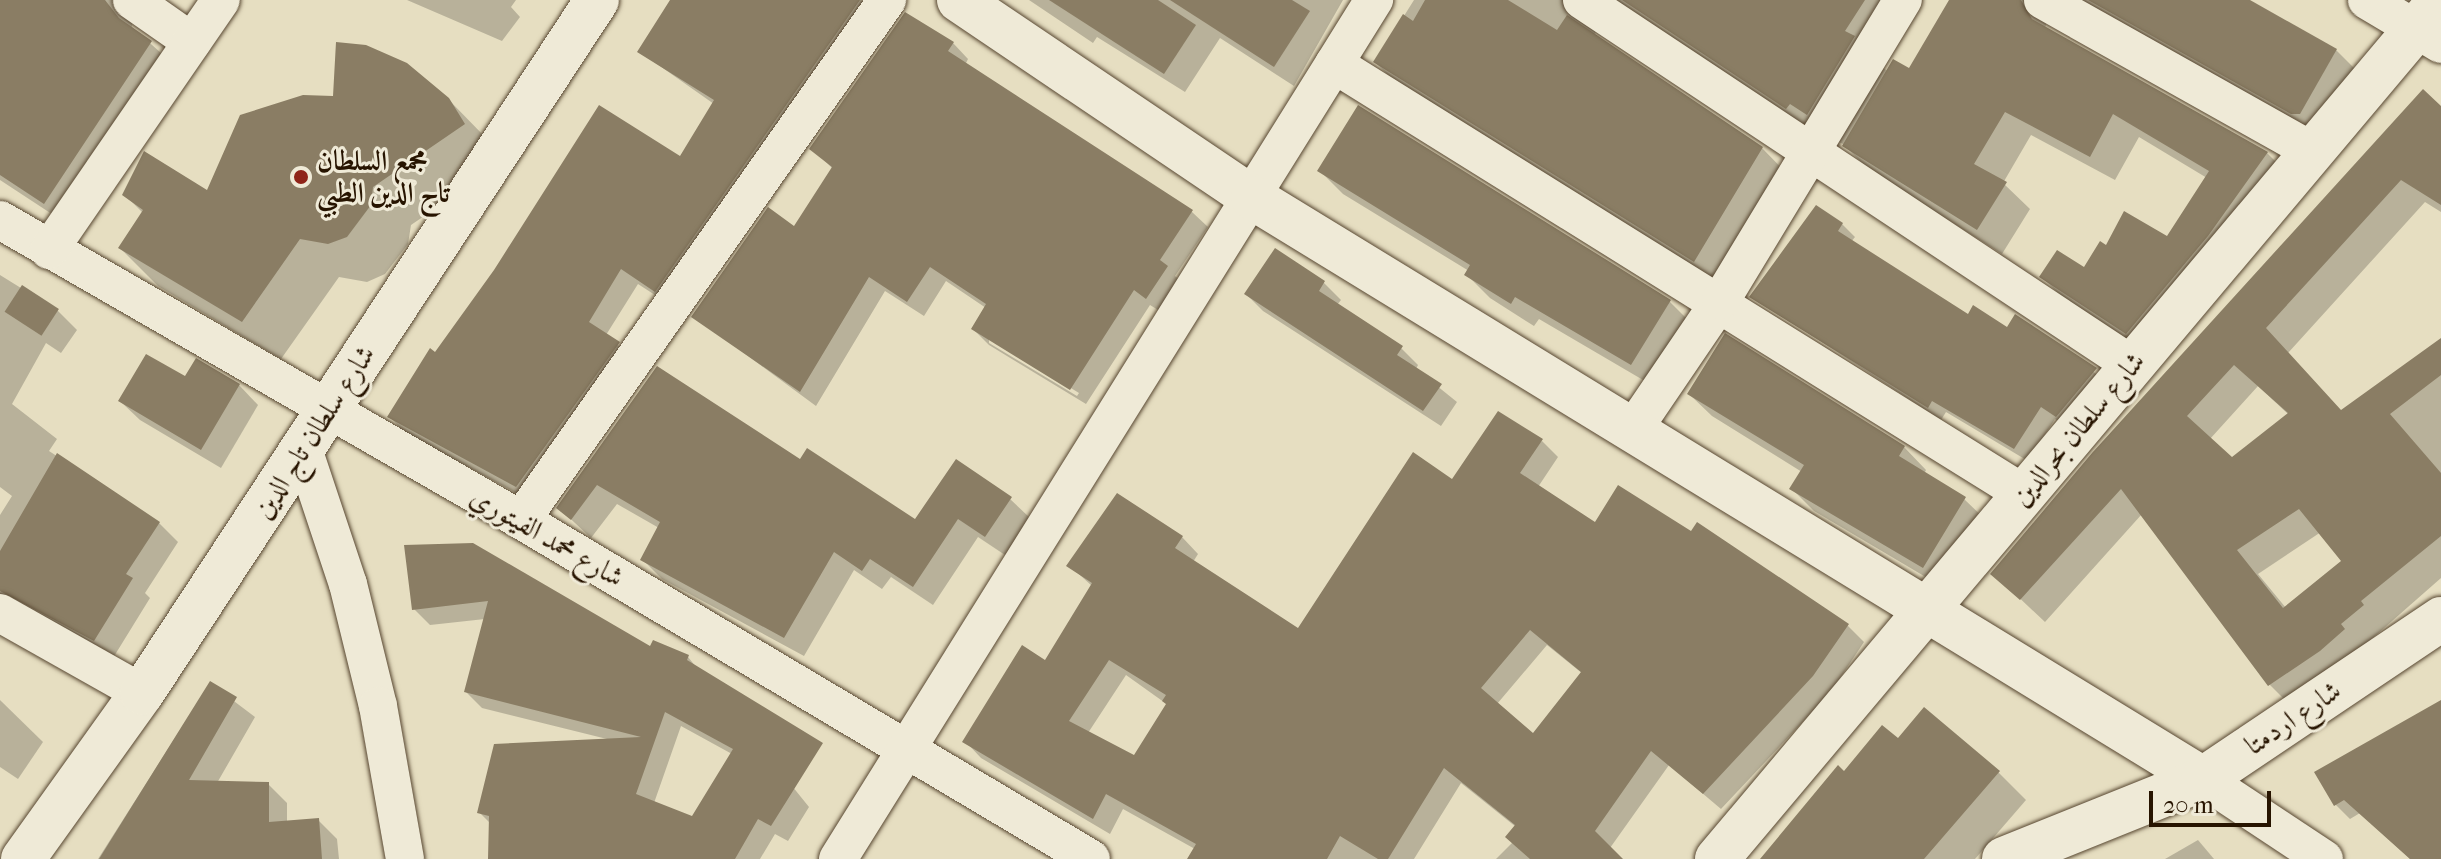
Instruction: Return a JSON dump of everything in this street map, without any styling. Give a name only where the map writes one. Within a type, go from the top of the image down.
[{"type":"street","points":[[132,0],[192,42]]},
{"type":"street","points":[[49,250],[221,0]]},
{"type":"street","name":"شارع سلطان تاج الدين","points":[[23,859],[142,693],[597,0]]},
{"type":"street","points":[[521,520],[887,0]]},
{"type":"street","points":[[959,0],[1253,198],[1634,428],[2203,779],[2324,859]]},
{"type":"street","points":[[838,859],[904,748],[1253,198],[1374,0]]},
{"type":"street","points":[[1582,0],[1810,148],[2132,365]]},
{"type":"street","points":[[1634,428],[1721,300],[1810,148],[1903,0]]},
{"type":"street","points":[[2043,0],[2312,151]]},
{"type":"street","points":[[2367,0],[2432,24]]},
{"type":"street","name":"شارع سلطان بحرالدين","points":[[1717,859],[2312,151],[2432,24]]},
{"type":"street","points":[[1334,64],[1721,300],[2024,494]]},
{"type":"street","name":"شارع محمد الفيتوري","points":[[0,220],[328,412],[521,520],[1091,859]]},
{"type":"street","points":[[303,449],[355,614],[405,859]]},
{"type":"street","points":[[0,613],[142,693]]},
{"type":"street","name":"شارع اردمتا","points":[[2004,859],[2203,779],[2441,619]]},
{"type":"building","points":[[0,0],[105,0],[119,18],[152,41],[44,204],[0,175]]},
{"type":"building","points":[[670,0],[860,0],[655,292],[621,269],[589,322],[620,342],[516,487],[387,417],[430,348],[435,352],[494,270],[599,105],[680,156],[714,100],[637,52]]},
{"type":"building","points":[[1049,0],[1158,0],[1196,25],[1164,74]]},
{"type":"building","points":[[1170,0],[1292,0],[1310,11],[1274,67]]},
{"type":"building","points":[[1425,0],[1508,0],[1557,30],[1567,15],[1763,147],[1694,262],[1373,62],[1403,14],[1413,21]]},
{"type":"building","points":[[1622,0],[1865,0],[1845,31],[1855,36],[1807,115],[1790,104],[1786,109]]},
{"type":"building","points":[[1949,0],[2021,0],[2032,19],[2268,152],[2208,236],[2126,334],[2039,277],[2057,250],[2084,267],[2100,241],[2106,245],[2124,211],[2167,236],[2209,171],[2113,114],[2090,157],[2005,112],[1974,164],[2007,182],[1977,230],[1842,146],[1893,59],[1909,68]]},
{"type":"building","points":[[2088,0],[2250,0],[2337,49],[2300,114],[2291,114]]},
{"type":"building","points":[[905,12],[954,42],[948,51],[1193,210],[1160,260],[1168,266],[1146,299],[1134,290],[1070,390],[971,329],[986,304],[930,267],[907,302],[869,277],[800,392],[691,317],[768,207],[794,226],[832,167],[809,149]]},
{"type":"building","name":"مجمع السلطان تاج الدين الطبي","points":[[336,42],[366,45],[407,63],[449,98],[465,124],[373,187],[371,205],[347,237],[328,244],[300,239],[242,322],[118,248],[143,210],[122,195],[144,151],[207,190],[240,115],[303,95],[333,96]]},
{"type":"building","points":[[2423,89],[2441,106],[2441,205],[2401,180],[2266,328],[2341,410],[2441,338],[2441,375],[2390,414],[2441,473],[2441,536],[2361,601],[2364,605],[2341,624],[2345,629],[2320,651],[2268,686],[2121,489],[2020,600],[1990,574],[2092,453]],"holes":[[[2234,365],[2288,413],[2232,457],[2187,416]],[[2299,509],[2341,561],[2283,608],[2237,550]]]},
{"type":"building","points":[[1358,105],[1671,300],[1631,365],[1515,297],[1511,304],[1464,275],[1470,265],[1317,171]]},
{"type":"building","points":[[1816,205],[1843,223],[1838,231],[1968,314],[1973,305],[2007,327],[2015,314],[2097,368],[2056,417],[2041,407],[2014,449],[1932,401],[1928,408],[1749,297]]},
{"type":"building","points":[[1275,248],[1325,281],[1319,291],[1403,346],[1397,355],[1442,384],[1423,411],[1244,294]]},
{"type":"building","points":[[22,285],[59,309],[41,336],[5,312]]},
{"type":"building","points":[[1725,333],[1905,446],[1899,456],[1966,497],[1923,568],[1789,489],[1804,465],[1687,394]]},
{"type":"building","points":[[146,354],[185,376],[196,358],[240,384],[201,450],[118,401]]},
{"type":"building","points":[[657,366],[800,459],[807,448],[915,519],[956,459],[1012,497],[985,537],[958,519],[913,587],[870,559],[862,571],[834,552],[784,638],[640,560],[660,522],[597,485],[571,520],[556,508]]},
{"type":"building","points":[[1498,411],[1543,439],[1520,473],[1595,522],[1618,485],[1691,531],[1697,522],[1849,624],[1813,676],[1703,794],[1651,751],[1595,831],[1623,859],[1530,859],[1505,837],[1515,825],[1444,768],[1388,859],[1378,859],[1340,836],[1327,859],[1187,859],[1196,844],[1106,794],[1093,819],[962,742],[1022,645],[1045,660],[1092,583],[1066,566],[1117,493],[1183,536],[1175,548],[1298,628],[1413,452],[1452,479]],"holes":[[[1530,630],[1581,672],[1533,733],[1481,688]],[[1109,660],[1166,695],[1162,701],[1166,704],[1134,755],[1069,721]]]},
{"type":"building","points":[[57,453],[160,522],[126,574],[133,578],[94,641],[0,591],[0,551]]},
{"type":"building","points":[[473,543],[650,646],[653,640],[689,655],[687,660],[823,743],[771,826],[758,819],[735,859],[488,859],[489,816],[477,813],[494,744],[641,737],[464,692],[488,601],[412,610],[404,545]],"holes":[[[665,712],[733,749],[692,816],[636,794]]]},
{"type":"building","points":[[210,681],[237,697],[189,780],[269,782],[269,822],[319,818],[322,859],[99,859]]},
{"type":"building","points":[[2441,700],[2441,859],[2410,859],[2344,800],[2334,806],[2314,772]]},
{"type":"building","points":[[1924,707],[2000,771],[1924,859],[1760,859],[1838,765],[1844,771],[1882,725],[1898,738]]},
{"type":"place","name":"مجمع السلطان تاج الدين الطبي","points":[[301,177]]}]
